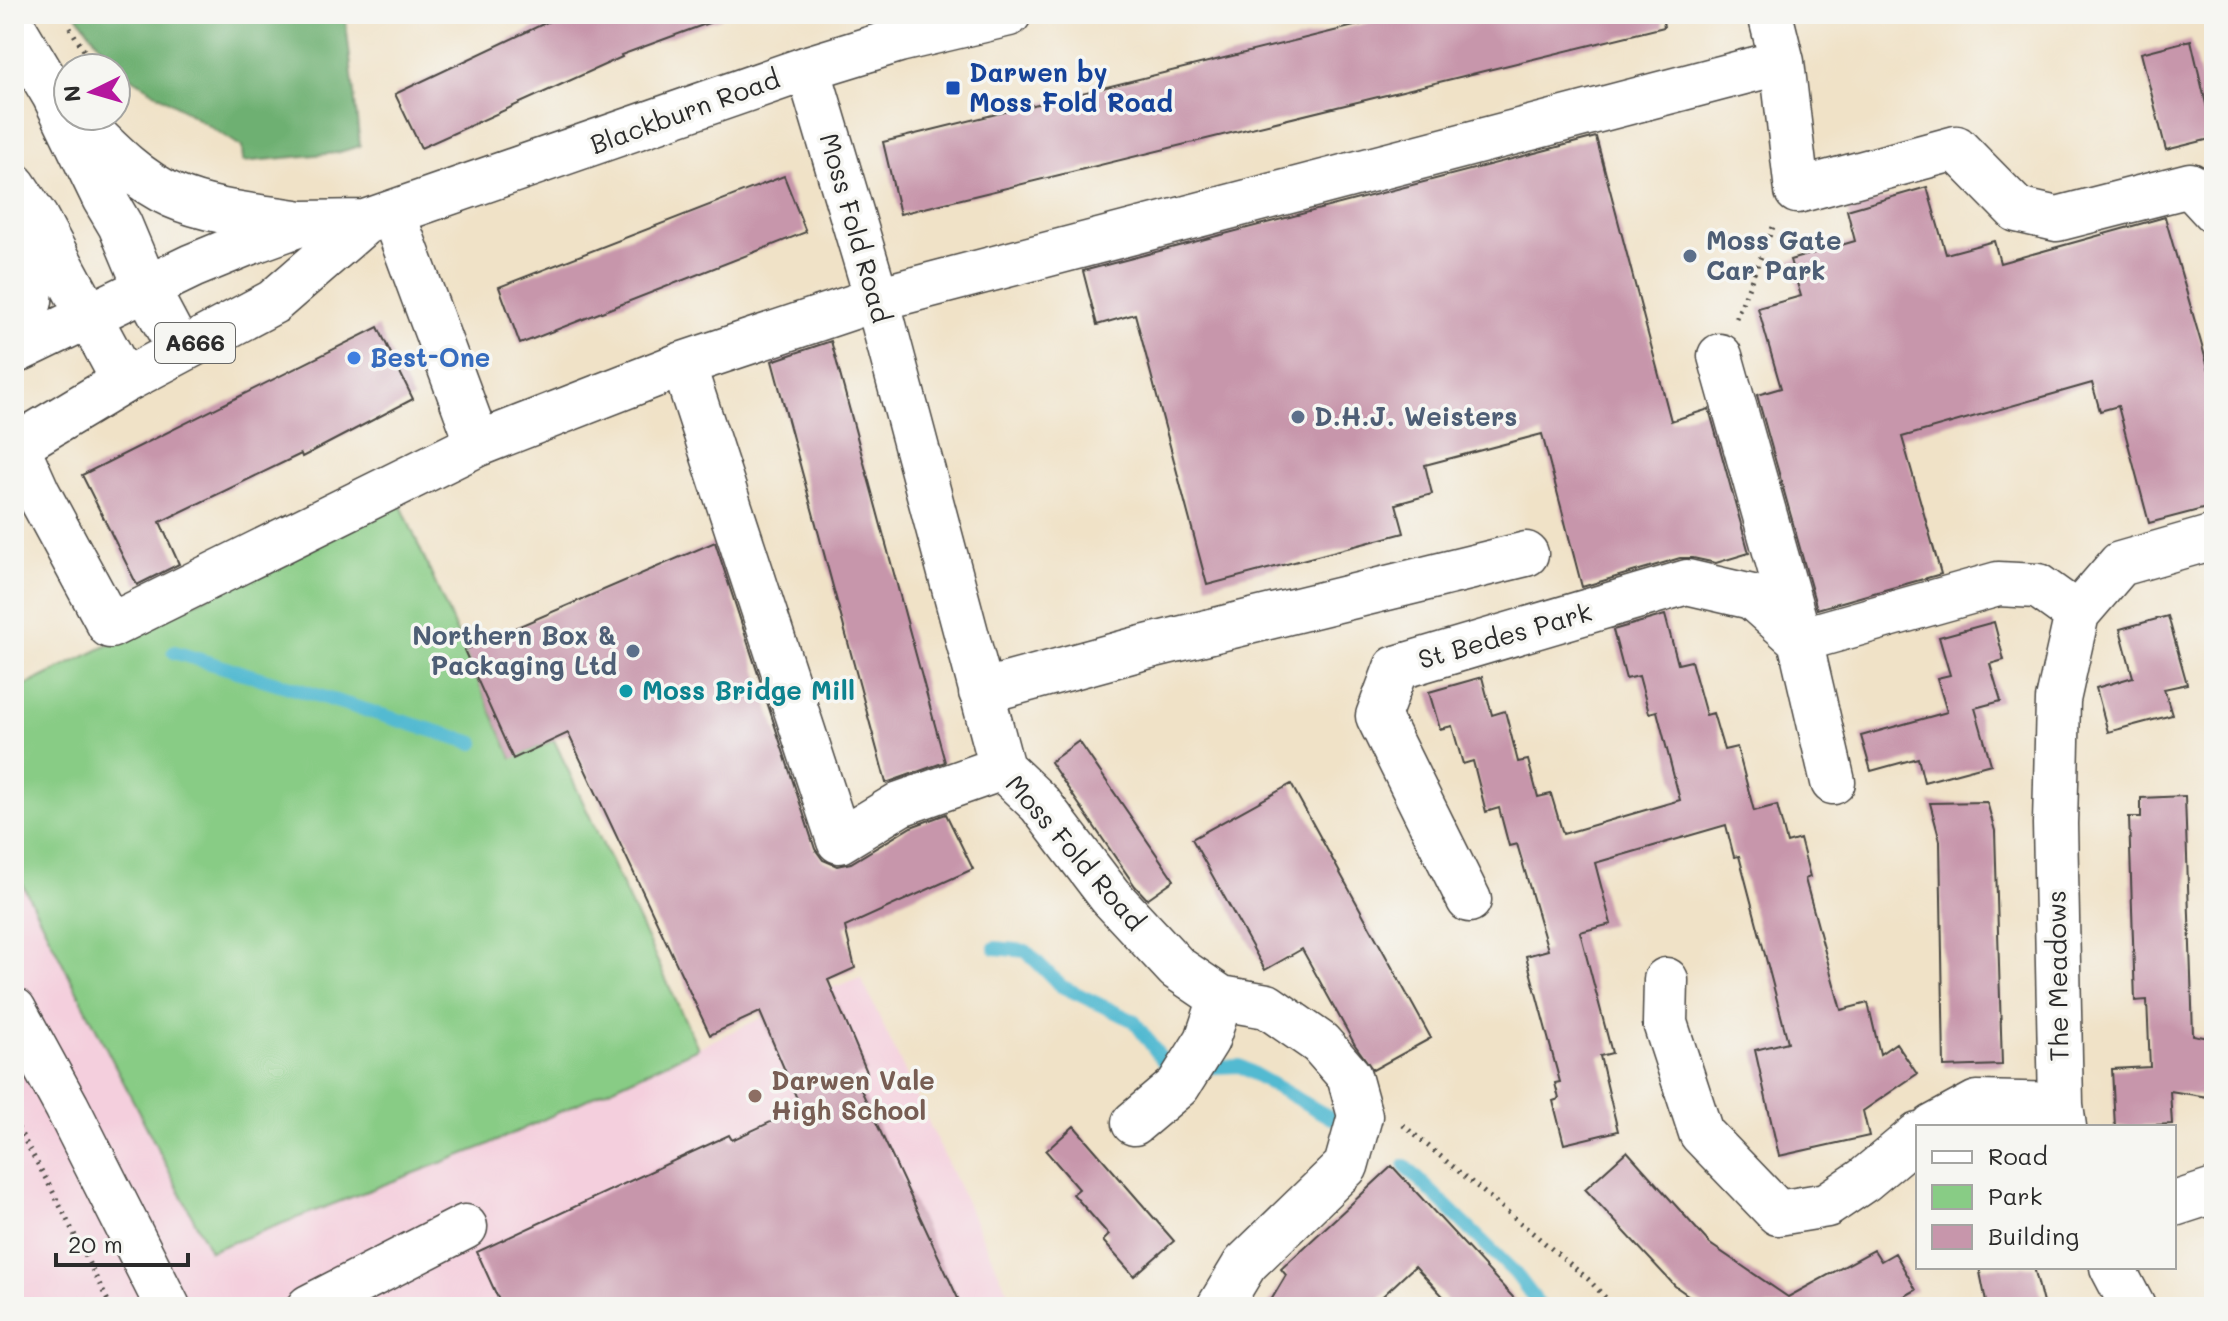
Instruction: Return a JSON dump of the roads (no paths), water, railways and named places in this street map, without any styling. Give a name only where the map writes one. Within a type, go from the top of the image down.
[{"type":"main road","name":"Blackburn Road","points":[[14,351],[192,266],[303,223],[379,218],[808,68],[899,40],[1009,14]]},
{"type":"main road","points":[[1770,14],[1782,62],[1797,191],[1956,148],[2017,210],[2057,219],[2190,185],[2214,211]]},
{"type":"main road","name":"A666","points":[[14,28],[52,86]]},
{"type":"main road","points":[[16,446],[110,626],[478,444],[683,364],[877,299],[1782,62]]},
{"type":"main road","name":"Moss Fold Road","points":[[808,68],[877,299],[1002,768],[1040,804],[1110,896],[1177,968],[1221,998],[1267,1006],[1320,1043],[1349,1076],[1360,1116],[1346,1166],[1245,1264],[1219,1307]]},
{"type":"main road","name":"A666","points":[[76,132],[146,287],[180,351]]},
{"type":"main road","points":[[91,132],[120,161],[174,196],[211,208],[303,223]]},
{"type":"main road","points":[[14,351],[30,301],[25,201]]},
{"type":"main road","name":"A666","points":[[25,201],[124,381]]},
{"type":"main road","name":"Blackburn Road","points":[[16,446],[124,381],[273,302],[379,218]]},
{"type":"main road","points":[[379,218],[478,444]]},
{"type":"main road","points":[[1720,356],[1800,640],[1833,782]]},
{"type":"main road","points":[[683,364],[839,841],[900,804],[1002,768]]},
{"type":"main road","points":[[1800,640],[1998,584],[2038,586],[2077,614],[2120,564],[2214,537]]},
{"type":"main road","points":[[981,692],[1138,649],[1526,554]]},
{"type":"main road","name":"St Bedes Park","points":[[1469,900],[1378,716],[1396,668],[1687,582],[1752,597],[1800,640]]},
{"type":"main road","name":"The Meadows","points":[[2063,1116],[2055,824],[2058,700],[2077,614]]},
{"type":"main road","points":[[1666,980],[1665,1023],[1701,1133],[1778,1213],[1827,1205],[1864,1180],[1916,1137]]},
{"type":"main road","points":[[1134,1123],[1178,1086],[1207,1040],[1221,998]]},
{"type":"main road","points":[[14,1010],[67,1107],[168,1307]]},
{"type":"main road","points":[[1937,1125],[1977,1103],[2063,1116]]},
{"type":"main road","points":[[2176,1203],[2214,1191]]},
{"type":"main road","points":[[309,1307],[465,1227]]},
{"type":"main road","points":[[2113,1269],[2132,1307]]},
{"type":"waterway","points":[[174,652],[474,743]]},
{"type":"waterway","points":[[995,948],[1026,951],[1061,986],[1134,1021],[1169,1069],[1240,1066],[1331,1118]]},
{"type":"waterway","points":[[1405,1166],[1515,1273],[1541,1307]]},
{"type":"place","name":"Darwen by Moss Fold Road","points":[[953,88]]},
{"type":"place","name":"Moss Gate Car Park","points":[[1690,256]]},
{"type":"place","name":"Best-One","points":[[354,358]]},
{"type":"place","name":"D.H.J. Weisters","points":[[1298,417]]},
{"type":"place","name":"Northern Box & Packaging Ltd","points":[[633,651]]},
{"type":"place","name":"Moss Bridge Mill","points":[[626,691]]},
{"type":"place","name":"Darwen Vale High School","points":[[755,1096]]}]
